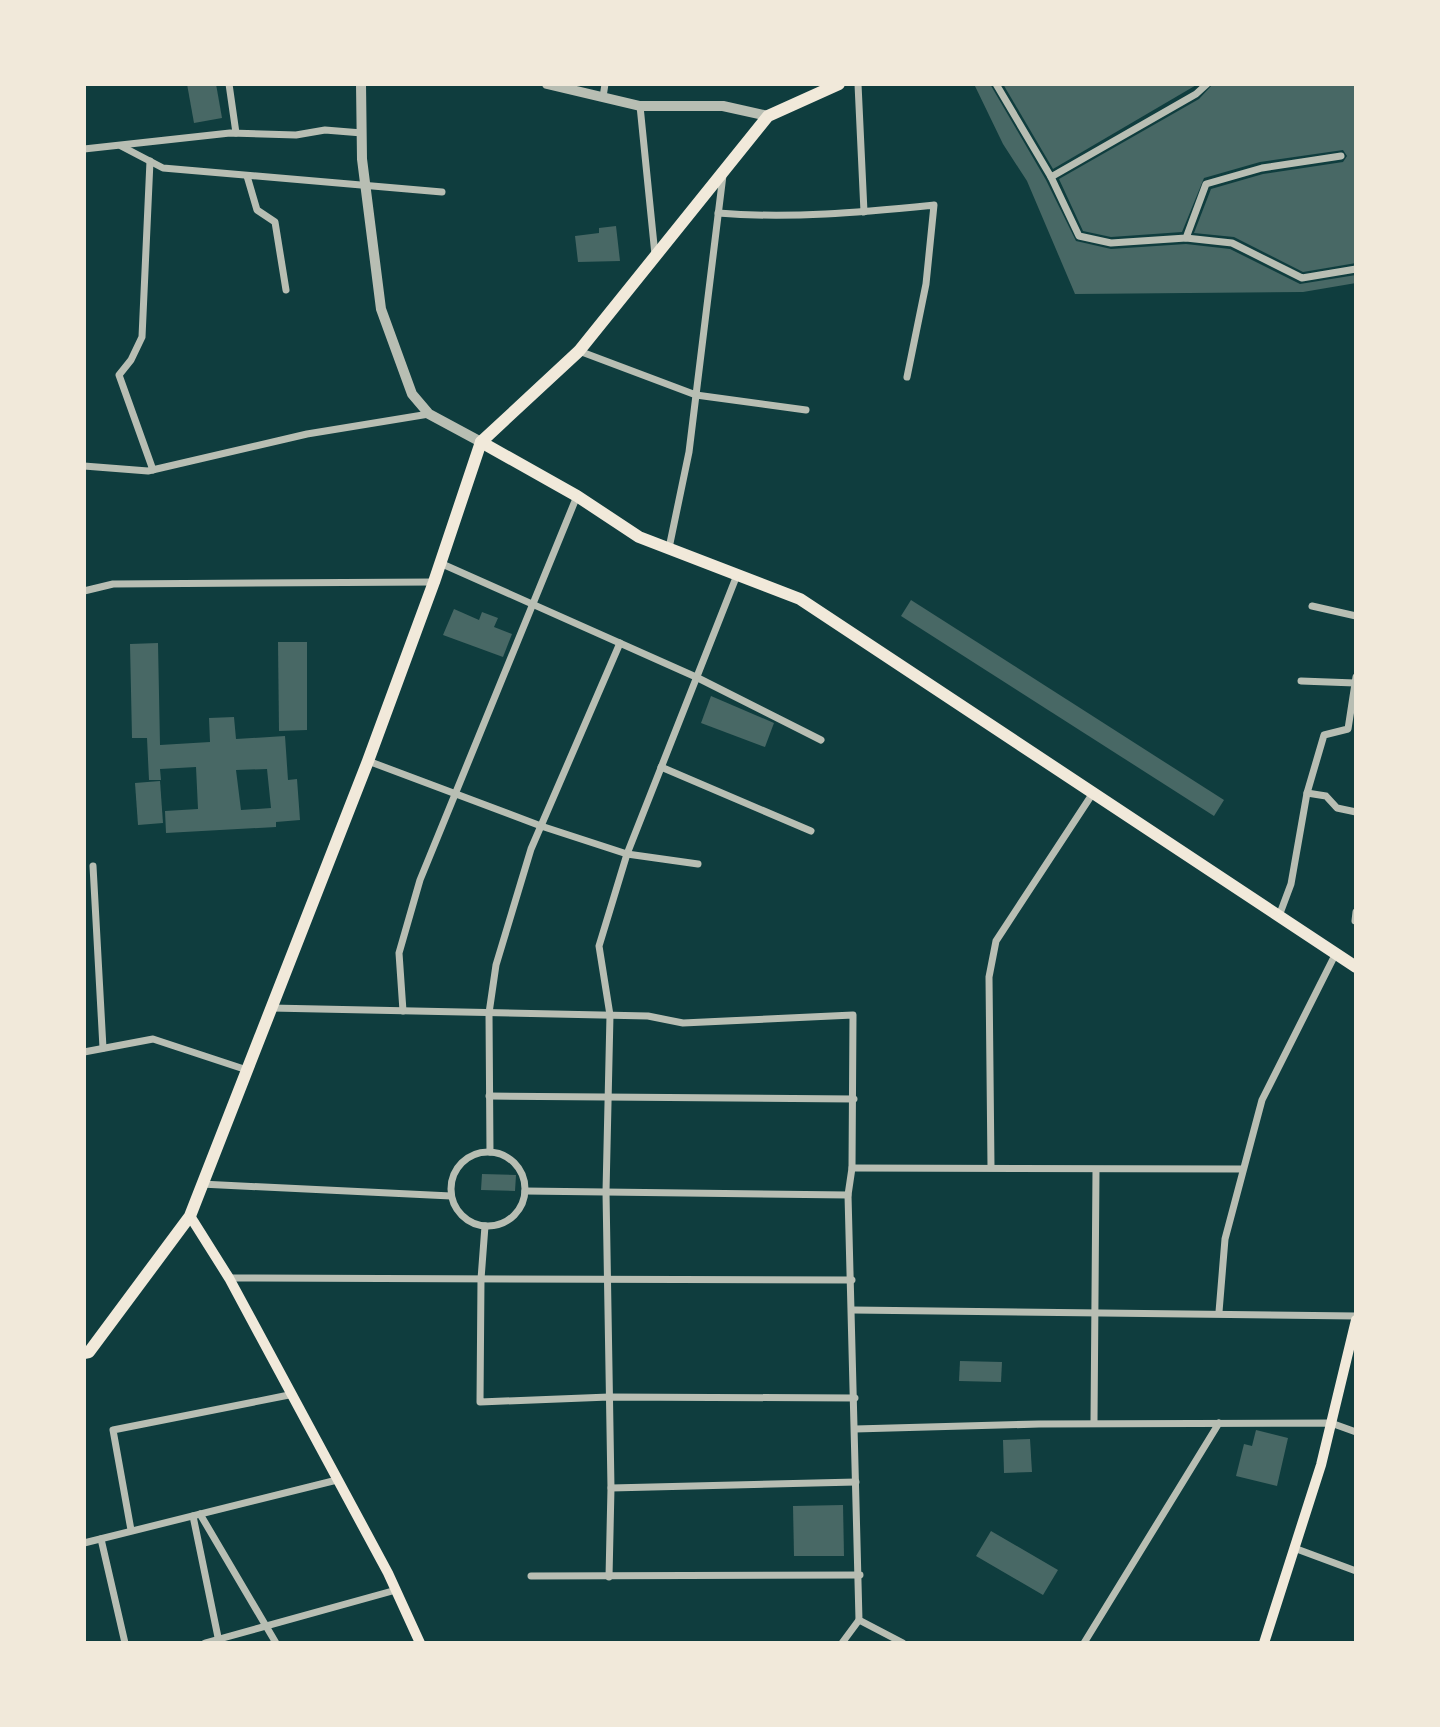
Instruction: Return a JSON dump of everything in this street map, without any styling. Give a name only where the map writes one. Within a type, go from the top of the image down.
[{"type":"main road","points":[[86,1350],[190,1216],[368,761],[434,582],[481,442],[579,351],[768,116],[839,84]]},
{"type":"main road","points":[[481,442],[577,496],[639,537],[800,599],[1356,967]]},
{"type":"main road","points":[[190,1216],[229,1278],[289,1395],[396,1590],[420,1643]]},
{"type":"main road","points":[[1264,1643],[1331,1423],[1356,1318]]},
{"type":"street","points":[[229,84],[236,133]]},
{"type":"street","points":[[361,84],[366,184],[382,309],[412,394],[429,414],[481,442]]},
{"type":"street","points":[[547,84],[640,106],[723,106],[768,116]]},
{"type":"street","points":[[603,97],[605,84]]},
{"type":"street","points":[[858,84],[864,212]]},
{"type":"street","points":[[996,84],[1051,177],[1079,236],[1111,243],[1186,238],[1232,243],[1302,278],[1356,269]]},
{"type":"street","points":[[1051,177],[1196,94],[1207,84]]},
{"type":"street","points":[[640,106],[655,257]]},
{"type":"street","points":[[84,149],[236,133],[296,135],[325,130],[362,133]]},
{"type":"street","points":[[121,146],[163,168],[442,192]]},
{"type":"street","points":[[1186,238],[1206,184],[1262,167],[1341,156]]},
{"type":"street","points":[[150,161],[142,337],[119,375],[153,470]]},
{"type":"street","points":[[669,548],[689,452],[724,171]]},
{"type":"street","points":[[247,176],[257,210],[275,222],[286,289]]},
{"type":"street","points":[[718,213],[756,216],[864,212],[934,205],[926,284],[907,377]]},
{"type":"street","points":[[579,351],[696,394],[806,410]]},
{"type":"street","points":[[84,467],[153,470],[307,434],[429,414]]},
{"type":"street","points":[[403,1011],[399,953],[419,880],[577,496]]},
{"type":"street","points":[[440,563],[696,677],[821,740]]},
{"type":"street","points":[[609,1577],[611,1488],[606,1192],[610,1015],[599,946],[627,854],[737,575]]},
{"type":"street","points":[[84,591],[113,584],[434,582]]},
{"type":"street","points":[[1312,606],[1356,616]]},
{"type":"street","points":[[489,1152],[489,1013],[496,965],[541,826],[620,643]]},
{"type":"street","points":[[1279,916],[1291,884],[1307,793],[1324,735],[1348,729],[1356,680],[1301,681]]},
{"type":"street","points":[[368,761],[541,826],[627,854],[698,864]]},
{"type":"street","points":[[661,767],[811,831]]},
{"type":"street","points":[[991,1166],[989,976],[996,941],[1093,793]]},
{"type":"street","points":[[1307,793],[1326,796],[1337,808],[1356,812]]},
{"type":"street","points":[[93,866],[103,1048]]},
{"type":"street","points":[[1219,1312],[1224,1240],[1241,1169],[1262,1100],[1336,953]]},
{"type":"street","points":[[271,1008],[648,1016],[683,1023],[853,1015],[854,1099],[852,1168],[848,1195],[860,1575],[859,1620],[842,1643]]},
{"type":"street","points":[[84,1052],[153,1039],[247,1070]]},
{"type":"street","points":[[489,1096],[854,1099]]},
{"type":"street","points":[[489,1152],[499,1154],[515,1164],[524,1181],[525,1191],[523,1202],[508,1221],[485,1226],[463,1217],[451,1196],[454,1174],[460,1165],[468,1158],[489,1152]]},
{"type":"street","points":[[852,1168],[991,1166],[1096,1170],[1241,1169]]},
{"type":"street","points":[[1094,1423],[1096,1170]]},
{"type":"street","points":[[201,1184],[451,1196]]},
{"type":"street","points":[[525,1191],[848,1195]]},
{"type":"street","points":[[485,1226],[481,1279],[480,1402],[609,1397],[855,1398]]},
{"type":"street","points":[[229,1278],[852,1280]]},
{"type":"street","points":[[853,1310],[1219,1312],[1356,1318]]},
{"type":"street","points":[[131,1530],[113,1430],[289,1395]]},
{"type":"street","points":[[855,1429],[1094,1423],[1331,1423],[1356,1432]]},
{"type":"street","points":[[1084,1643],[1219,1423]]},
{"type":"street","points":[[84,1543],[337,1480]]},
{"type":"street","points":[[611,1488],[856,1482]]},
{"type":"street","points":[[197,1515],[268,1626],[276,1643]]},
{"type":"street","points":[[197,1515],[218,1642]]},
{"type":"street","points":[[101,1539],[125,1643]]},
{"type":"street","points":[[1294,1548],[1356,1571]]},
{"type":"street","points":[[531,1576],[860,1575]]},
{"type":"street","points":[[205,1643],[218,1642],[396,1590]]},
{"type":"street","points":[[859,1620],[903,1643]]},
{"type":"building","points":[[187,84],[216,84],[222,118],[194,123]]},
{"type":"building","points":[[974,84],[990,84],[1046,180],[1076,241],[1111,249],[1186,244],[1230,249],[1300,284],[1356,275],[1356,283],[1303,292],[1075,294],[1027,181],[1003,144]]},
{"type":"building","points":[[1003,84],[1198,84],[1053,169]]},
{"type":"building","points":[[1213,84],[1356,84],[1356,263],[1303,272],[1234,237],[1194,233],[1211,189],[1263,174],[1343,162],[1347,156],[1343,150],[1260,162],[1204,178],[1182,232],[1111,237],[1083,231],[1059,179],[1199,99]]},
{"type":"building","points":[[616,226],[620,261],[578,262],[575,236],[599,233],[599,228]]},
{"type":"building","points":[[911,600],[1224,800],[1214,816],[901,616]]},
{"type":"building","points":[[454,609],[479,620],[482,612],[498,618],[494,627],[512,634],[503,657],[443,635]]},
{"type":"building","points":[[278,642],[307,642],[307,730],[279,731]]},
{"type":"building","points":[[158,643],[160,745],[210,742],[209,718],[234,717],[236,739],[285,736],[288,780],[297,779],[300,820],[276,822],[276,827],[166,833],[165,811],[198,809],[196,767],[160,769],[161,780],[149,780],[147,738],[132,738],[130,644]],"holes":[[[267,769],[271,808],[241,810],[236,770]]]},
{"type":"building","points":[[711,696],[774,723],[765,747],[701,723]]},
{"type":"building","points":[[160,781],[163,823],[138,825],[135,783]]},
{"type":"building","points":[[482,1174],[516,1175],[515,1191],[481,1190]]},
{"type":"building","points":[[960,1361],[1002,1362],[1001,1382],[959,1381]]},
{"type":"building","points":[[1256,1430],[1288,1438],[1277,1486],[1236,1476],[1244,1444],[1252,1446]]},
{"type":"building","points":[[1030,1439],[1032,1472],[1004,1473],[1003,1440]]},
{"type":"building","points":[[843,1505],[844,1556],[794,1556],[793,1506]]},
{"type":"building","points":[[991,1531],[1058,1570],[1043,1595],[976,1556]]}]
